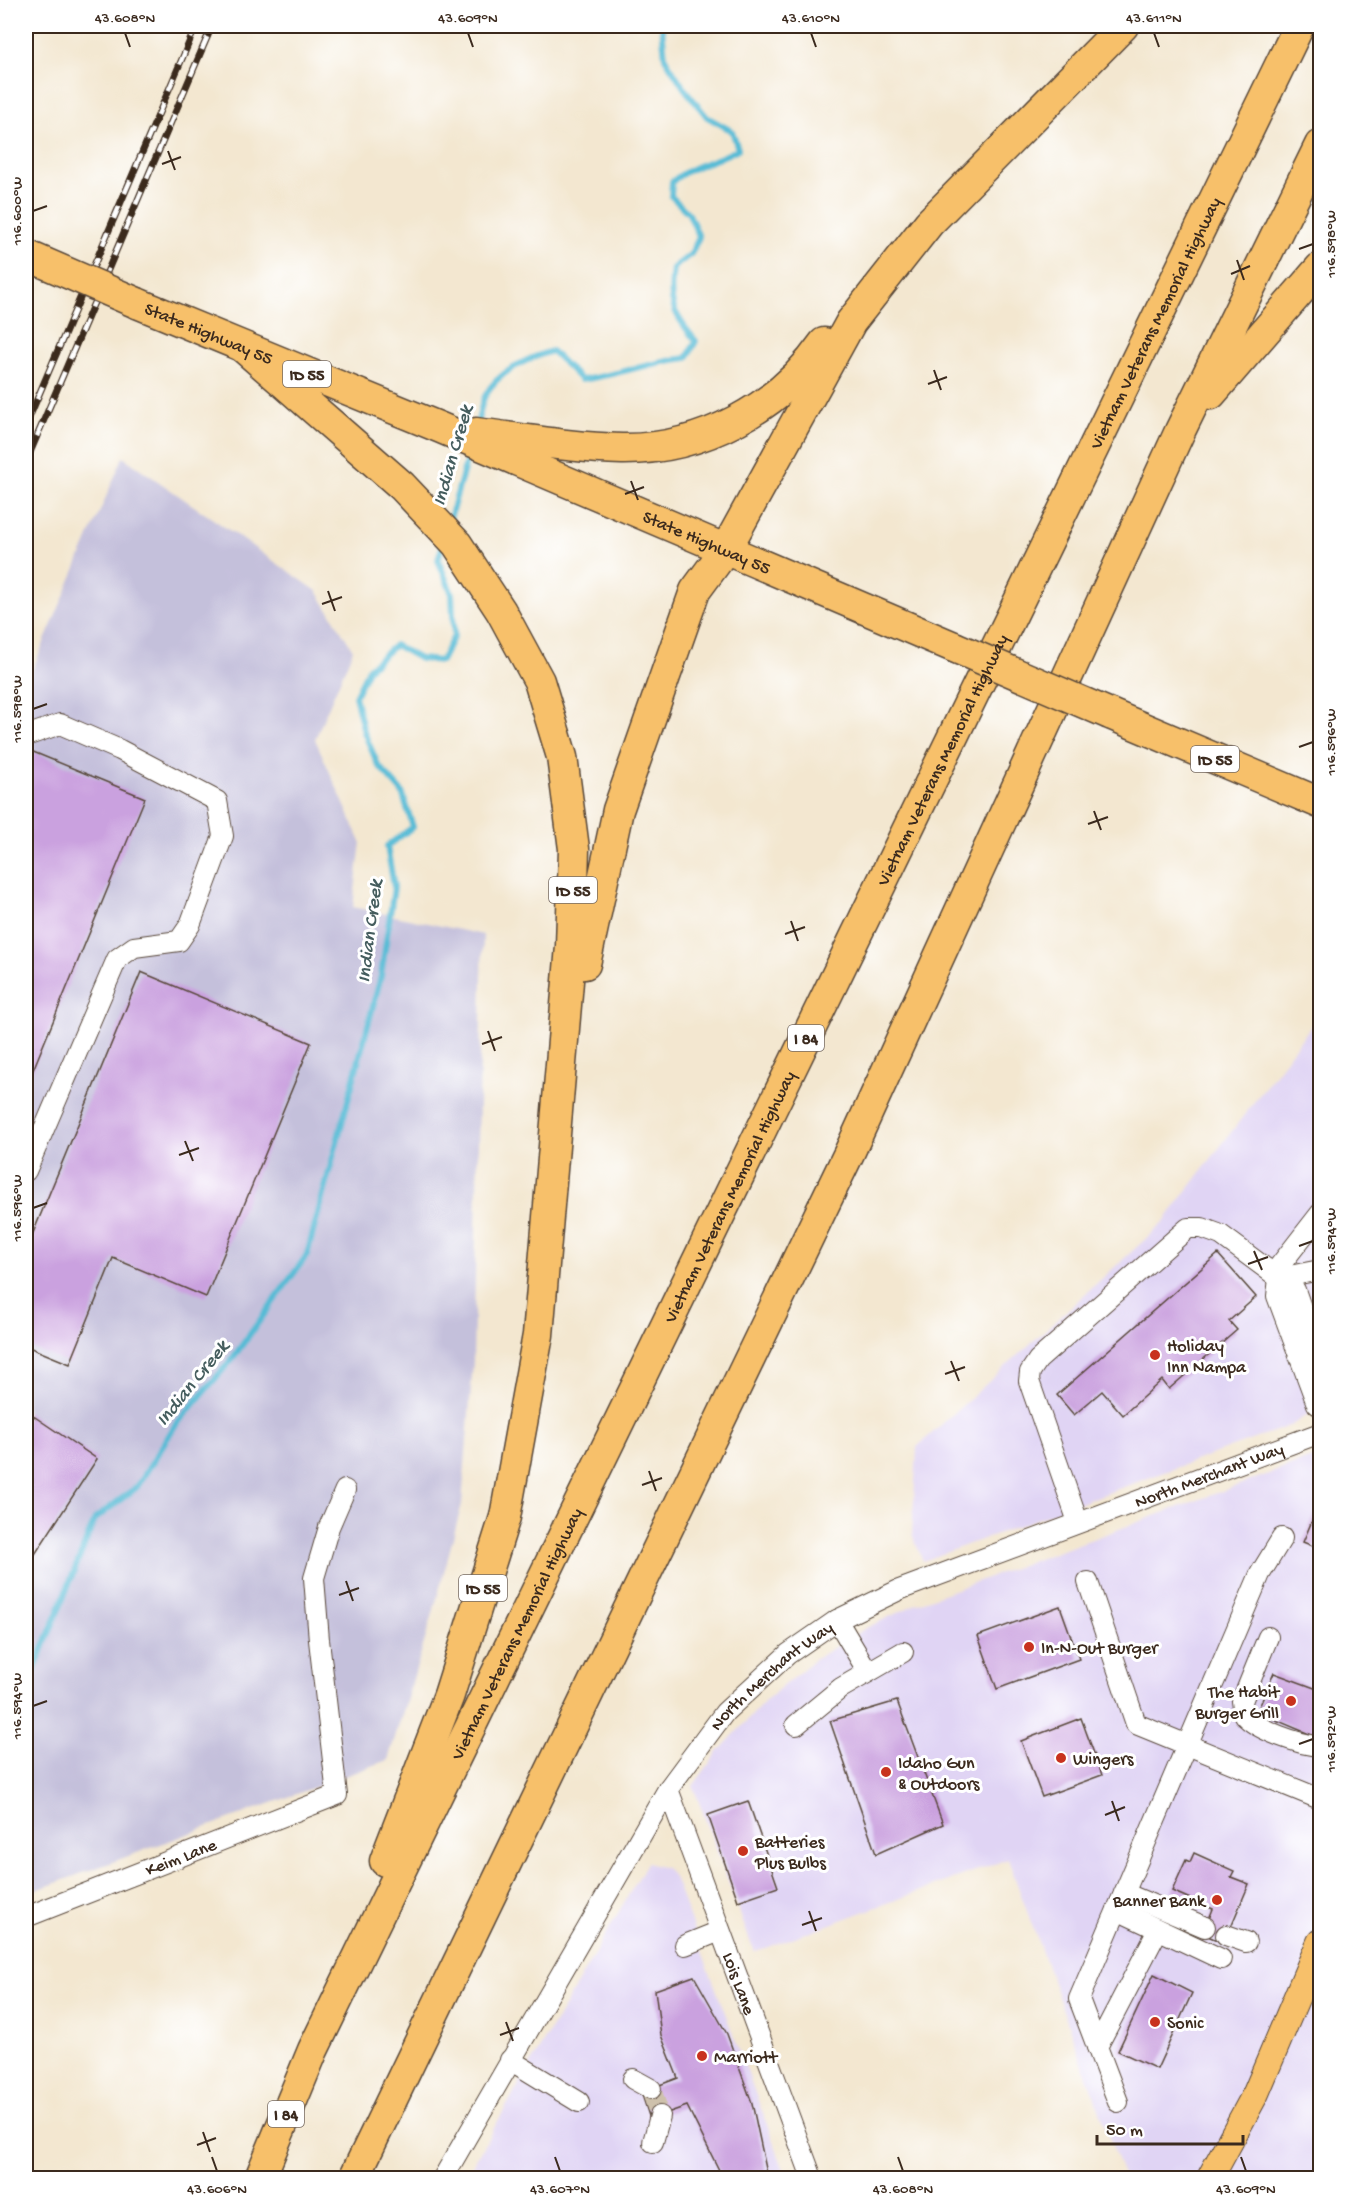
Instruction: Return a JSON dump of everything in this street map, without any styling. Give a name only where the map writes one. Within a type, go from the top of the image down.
[{"type":"highway","points":[[538,1335],[587,948],[618,810],[695,591],[726,549],[851,322],[929,223],[1123,26]]},
{"type":"highway","name":"Vietnam Veterans Memorial Highway","points":[[260,2178],[313,2050],[1299,26]]},
{"type":"highway","points":[[441,428],[573,446],[624,449],[681,442],[727,427],[773,398],[810,364],[921,216],[1004,128],[1100,49]]},
{"type":"highway","points":[[354,2178],[850,1151],[1180,431],[1320,145]]},
{"type":"highway","name":"State Highway 55","points":[[26,255],[244,348],[441,428],[1320,803]]},
{"type":"highway","points":[[1180,431],[1270,322],[1320,268]]},
{"type":"highway","name":"ID 55","points":[[244,348],[344,438],[402,486],[457,544],[501,611],[538,681],[562,757],[574,849],[571,946],[538,1335],[505,1517],[449,1695],[313,2050]]},
{"type":"main road","points":[[1210,2178],[1256,2093],[1320,1942]]},
{"type":"street","points":[[26,736],[60,724],[120,750],[217,801],[223,836],[190,925],[179,941],[134,947],[117,958],[26,1171]]},
{"type":"street","points":[[1320,1214],[1276,1276],[1277,1296],[1317,1404],[1320,1406]]},
{"type":"street","points":[[1078,1522],[1029,1381],[1033,1366],[1188,1228],[1202,1227],[1221,1235],[1295,1290],[1320,1362]]},
{"type":"street","points":[[1276,1276],[1320,1270]]},
{"type":"street","name":"North Merchant Way","points":[[444,2178],[668,1789],[725,1712],[789,1654],[837,1620],[899,1590],[1320,1433]]},
{"type":"street","name":"Keim Lane","points":[[26,1917],[337,1795],[314,1578],[329,1527],[345,1490]]},
{"type":"street","points":[[1118,2102],[1079,1999],[1260,1574],[1282,1538]]},
{"type":"street","points":[[1088,1582],[1136,1724],[1320,1799]]},
{"type":"street","points":[[837,1620],[868,1672]]},
{"type":"street","points":[[1268,1637],[1242,1701],[1244,1715],[1253,1723],[1302,1743],[1320,1746]]},
{"type":"street","points":[[796,1725],[841,1688],[903,1652]]},
{"type":"street","name":"Lois Lane","points":[[668,1789],[812,2178]]},
{"type":"street","points":[[1120,1901],[1205,1927]]},
{"type":"street","points":[[1120,1901],[1158,1930],[1221,1959]]},
{"type":"street","points":[[1097,2047],[1158,1930]]},
{"type":"street","points":[[685,1946],[720,1931]]},
{"type":"street","points":[[1227,1935],[1246,1942]]},
{"type":"street","points":[[510,2060],[579,2102]]},
{"type":"street","points":[[633,2079],[651,2089]]},
{"type":"street","points":[[652,2142],[660,2116]]},
{"type":"shaded area","points":[[123,457],[317,591],[353,650],[315,739],[361,842],[353,907],[483,935],[473,1362],[462,1504],[432,1617],[388,1760],[26,1894],[26,685]]},
{"type":"shaded area","points":[[1320,1014],[1320,1406],[1292,1425],[923,1561],[912,1534],[917,1447],[1162,1224]]},
{"type":"shaded area","points":[[1320,1455],[1320,2178],[1124,2178],[1008,1859],[754,1952],[693,1786],[718,1752],[767,1699],[814,1660],[866,1628],[916,1604]]},
{"type":"shaded area","points":[[647,1863],[665,1868],[674,1877],[787,2178],[465,2178]]},
{"type":"building","points":[[26,749],[145,798],[26,1087]]},
{"type":"building","points":[[141,972],[311,1043],[206,1297],[113,1258],[70,1364],[26,1346],[26,1250]]},
{"type":"building","name":"Holiday Inn Nampa","points":[[1218,1254],[1256,1297],[1229,1321],[1237,1330],[1169,1389],[1162,1380],[1123,1415],[1102,1391],[1074,1415],[1057,1395]]},
{"type":"building","points":[[26,1411],[97,1459],[26,1568]]},
{"type":"building","points":[[1320,1502],[1320,1549],[1303,1542]]},
{"type":"building","name":"In-N-Out Burger","points":[[1060,1606],[1079,1659],[997,1689],[978,1636]]},
{"type":"building","name":"The Habit Burger Grill","points":[[1274,1673],[1320,1690],[1320,1720],[1314,1736],[1257,1712]]},
{"type":"building","name":"Idaho Gun & Outdoors","points":[[897,1701],[943,1824],[876,1854],[830,1721]]},
{"type":"building","name":"Wingers","points":[[1081,1718],[1102,1775],[1042,1797],[1021,1741]]},
{"type":"building","name":"Batteries Plus Bulbs","points":[[748,1801],[778,1887],[738,1901],[708,1815]]},
{"type":"building","name":"Banner Bank","points":[[1194,1853],[1234,1871],[1231,1877],[1249,1884],[1224,1943],[1203,1934],[1213,1909],[1172,1891],[1186,1860],[1190,1862]]},
{"type":"building","name":"Sonic","points":[[1154,1974],[1192,1993],[1157,2069],[1118,2051]]},
{"type":"building","name":"Marriott","points":[[694,1976],[727,2034],[752,2103],[768,2178],[723,2178],[687,2106],[650,2119],[641,2092],[678,2078],[661,2035],[655,1990]]},
{"type":"waterway","name":"Indian Creek","points":[[477,424],[482,402],[490,387],[514,367],[543,354],[552,351],[581,380],[687,358],[696,341],[677,315],[671,290],[673,268],[691,254],[699,237],[689,214],[671,196],[672,182],[679,176],[738,149],[732,131],[707,117],[684,88],[665,58],[662,26]]},
{"type":"waterway","name":"Indian Creek","points":[[449,522],[470,448]]},
{"type":"waterway","name":"Indian Creek","points":[[26,1691],[95,1519],[137,1487],[174,1427],[232,1359],[307,1255],[381,976],[394,887],[387,846],[413,827],[402,792],[378,765],[364,732],[355,696],[369,668],[395,645],[420,659],[441,661],[454,636],[452,594],[438,560],[443,543]]},
{"type":"tunnel","points":[[651,2089],[660,2116]]},
{"type":"railway","points":[[26,425],[196,26]]},
{"type":"railway","points":[[26,462],[212,26]]},
{"type":"place","name":"Holiday Inn Nampa","points":[[1155,1355]]},
{"type":"place","name":"In-N-Out Burger","points":[[1029,1647]]},
{"type":"place","name":"The Habit Burger Grill","points":[[1291,1701]]},
{"type":"place","name":"Wingers","points":[[1061,1758]]},
{"type":"place","name":"Idaho Gun & Outdoors","points":[[886,1772]]},
{"type":"place","name":"Batteries Plus Bulbs","points":[[743,1851]]},
{"type":"place","name":"Banner Bank","points":[[1217,1900]]},
{"type":"place","name":"Sonic","points":[[1155,2022]]},
{"type":"place","name":"Marriott","points":[[702,2056]]}]
